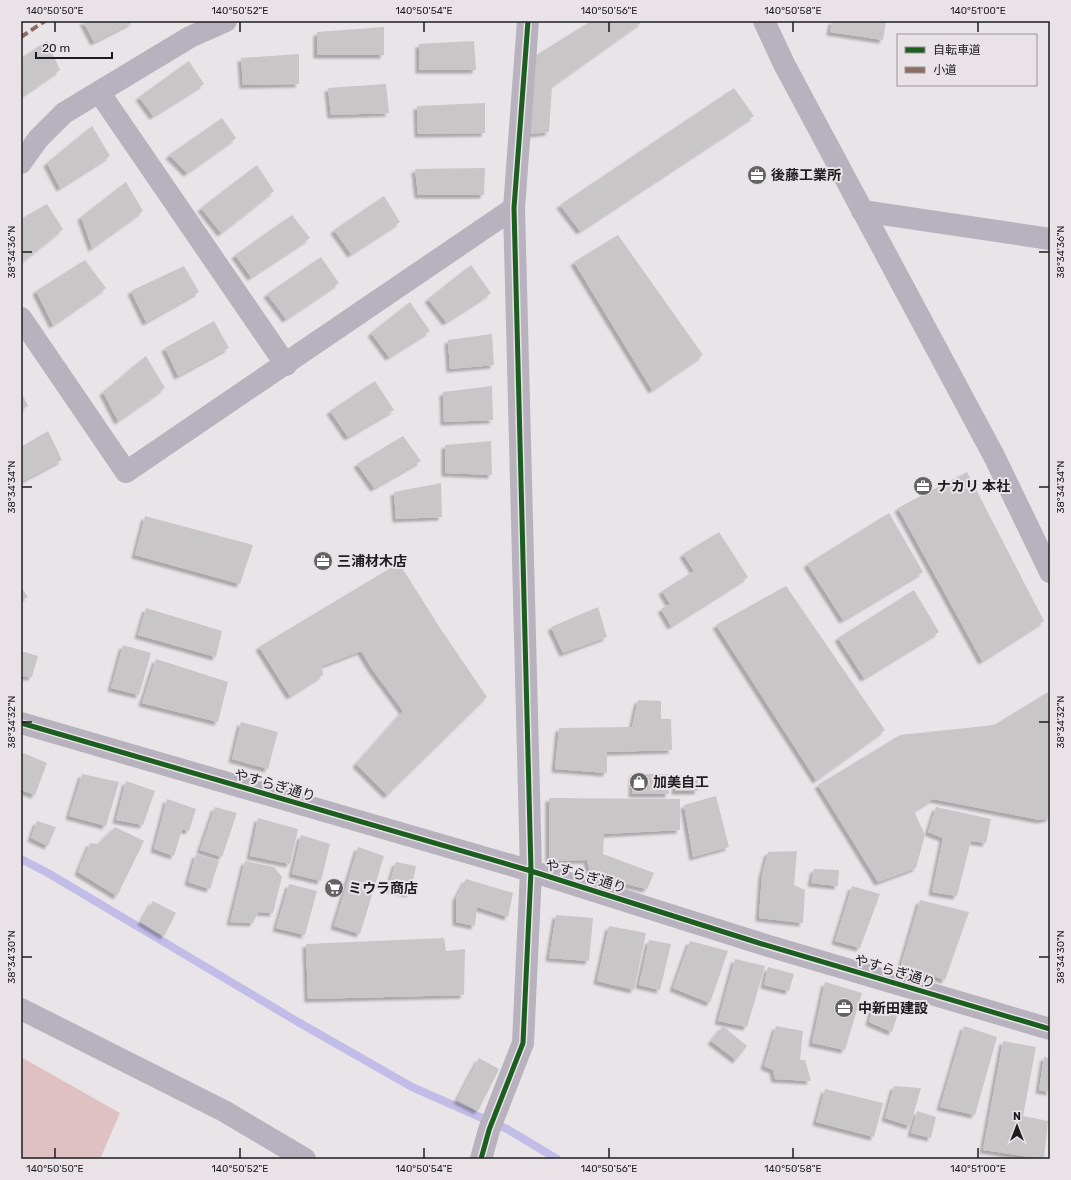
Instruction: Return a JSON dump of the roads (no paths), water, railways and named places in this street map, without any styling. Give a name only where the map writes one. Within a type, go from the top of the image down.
[{"type":"street","points":[[21,163],[38,139],[64,113],[190,37],[226,21]]},
{"type":"street","points":[[481,1159],[489,1130],[523,1043],[530,871],[514,208],[528,21]]},
{"type":"street","points":[[764,21],[784,64],[994,456],[1050,572]]},
{"type":"street","points":[[99,92],[286,364]]},
{"type":"street","points":[[21,318],[126,472],[514,208]]},
{"type":"street","points":[[862,211],[1050,239]]},
{"type":"street","name":"やすらぎ通り","points":[[21,723],[530,871],[762,944],[1050,1029]]},
{"type":"street","points":[[21,1009],[224,1111],[305,1159]]},
{"type":"waterway","points":[[21,859],[48,873],[298,1022],[412,1087],[507,1129],[557,1159]]},
{"type":"place","name":"後藤工業所","points":[[757,175]]},
{"type":"place","name":"ナカリ 本社","points":[[923,486]]},
{"type":"place","name":"三浦材木店","points":[[323,561]]},
{"type":"place","name":"加美自工","points":[[639,782]]},
{"type":"place","name":"ミウラ商店","points":[[334,888]]},
{"type":"place","name":"中新田建設","points":[[844,1008]]}]
